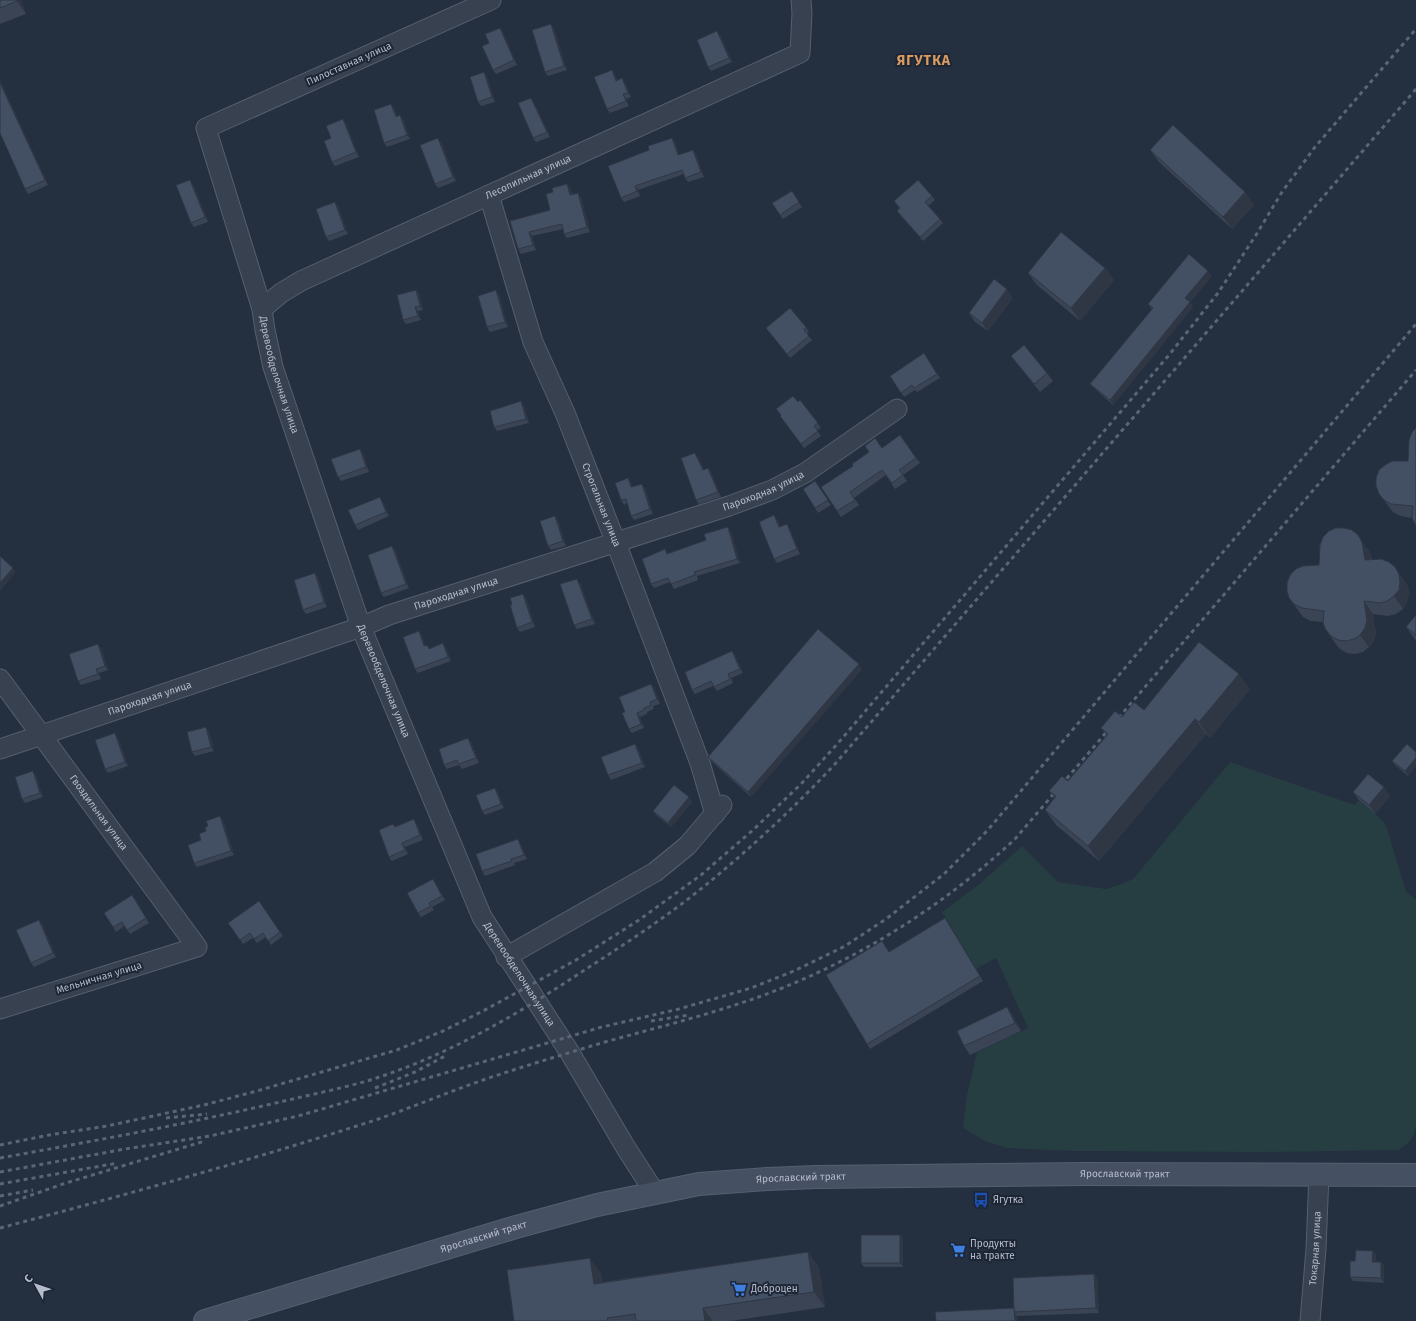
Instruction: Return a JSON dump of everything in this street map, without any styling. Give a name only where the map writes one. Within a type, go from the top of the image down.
[{"type":"street","name":"Пилоставная улица","points":[[206,128],[491,0]]},
{"type":"street","name":"Лесопильная улица","points":[[262,309],[281,293],[301,282],[800,53],[802,14],[801,0]]},
{"type":"street","name":"Деревообделочная улица","points":[[206,128],[262,309],[265,330],[274,367],[361,627],[482,917],[506,957],[570,1053],[626,1148],[655,1193]]},
{"type":"street","name":"Строгальная улица","points":[[488,195],[533,342],[565,413],[700,763],[720,808],[687,846],[655,872],[506,957]]},
{"type":"street","name":"Пароходная улица","points":[[0,749],[361,627],[389,616],[729,506],[772,490],[805,473],[897,409]]},
{"type":"street","name":"Гвоздильная улица","points":[[0,679],[197,947]]},
{"type":"street","name":"Мельничная улица","points":[[0,1009],[197,947]]},
{"type":"street","name":"Ярославский тракт","points":[[205,1321],[516,1227],[597,1205],[699,1184],[817,1177],[1085,1174],[1416,1175]]},
{"type":"street","name":"Токарная улица","points":[[1310,1321],[1316,1249],[1319,1174]]},
{"type":"green space","points":[[1230,762],[1355,805],[1359,800],[1383,821],[1387,828],[1406,892],[1416,899],[1416,1125],[1411,1139],[1399,1150],[1262,1152],[1075,1151],[1007,1148],[987,1142],[963,1128],[967,1095],[977,1052],[1028,1028],[996,958],[976,969],[942,912],[977,886],[1022,846],[1058,882],[1106,889],[1133,879]]},
{"type":"building","points":[[0,0],[17,0],[17,1],[0,8]]},
{"type":"building","points":[[551,24],[564,66],[545,72],[532,30]]},
{"type":"building","points":[[500,28],[514,60],[493,70],[482,46],[489,43],[485,34]]},
{"type":"building","points":[[717,31],[729,58],[708,67],[697,40]]},
{"type":"building","points":[[612,70],[616,81],[622,78],[628,93],[623,94],[626,101],[607,109],[594,77]]},
{"type":"building","points":[[484,72],[492,97],[478,102],[470,77]]},
{"type":"building","points":[[0,83],[45,180],[25,189],[0,133]]},
{"type":"building","points":[[531,98],[547,132],[533,138],[518,103]]},
{"type":"building","points":[[391,104],[396,117],[400,115],[407,135],[384,143],[374,110]]},
{"type":"building","points":[[343,119],[356,152],[332,162],[324,141],[331,138],[326,126]]},
{"type":"building","points":[[1173,125],[1245,192],[1223,217],[1150,150]]},
{"type":"building","points":[[438,138],[453,177],[435,184],[420,145]]},
{"type":"building","points":[[672,138],[678,155],[693,150],[701,172],[685,178],[682,170],[635,186],[637,191],[621,198],[608,166],[649,150],[648,146]]},
{"type":"building","points":[[190,180],[205,217],[191,223],[176,185]]},
{"type":"building","points":[[918,180],[932,196],[925,202],[940,219],[920,237],[897,211],[900,208],[894,201]]},
{"type":"building","points":[[567,184],[570,195],[578,193],[587,227],[564,234],[562,224],[529,232],[533,245],[518,249],[510,221],[550,210],[546,194],[553,192],[552,188]]},
{"type":"building","points":[[792,191],[799,202],[780,215],[772,203]]},
{"type":"building","points":[[335,202],[345,230],[326,237],[316,209]]},
{"type":"building","points":[[1061,232],[1105,268],[1071,308],[1028,273]]},
{"type":"building","points":[[1189,254],[1208,271],[1185,298],[1190,302],[1110,400],[1090,384],[1153,308],[1148,304]]},
{"type":"building","points":[[994,279],[1007,289],[982,323],[969,313]]},
{"type":"building","points":[[416,290],[420,306],[415,307],[418,316],[403,320],[397,295]]},
{"type":"building","points":[[496,290],[505,322],[487,327],[478,296]]},
{"type":"building","points":[[790,308],[806,327],[804,330],[809,336],[787,354],[766,328]]},
{"type":"building","points":[[1024,345],[1047,373],[1034,384],[1011,356]]},
{"type":"building","points":[[924,353],[937,374],[914,388],[912,385],[901,393],[890,376]]},
{"type":"building","points":[[793,396],[798,402],[800,400],[818,423],[814,426],[818,431],[801,444],[776,409]]},
{"type":"building","points":[[521,401],[526,419],[494,427],[490,411]]},
{"type":"building","points":[[1416,428],[1416,526],[1412,518],[1413,506],[1391,504],[1384,500],[1379,494],[1376,486],[1376,478],[1379,470],[1392,461],[1408,461],[1409,440],[1412,432]]},
{"type":"building","points":[[900,435],[916,458],[899,470],[903,475],[892,483],[882,470],[850,492],[855,500],[837,511],[821,487],[853,466],[852,464],[869,452],[865,446],[875,438],[882,448]]},
{"type":"building","points":[[360,449],[366,467],[338,477],[331,459]]},
{"type":"building","points":[[695,453],[703,470],[708,468],[718,492],[696,500],[681,458]]},
{"type":"building","points":[[628,478],[631,487],[642,484],[650,509],[631,516],[626,499],[621,500],[615,483]]},
{"type":"building","points":[[815,481],[828,500],[815,508],[803,489]]},
{"type":"building","points":[[380,497],[386,512],[355,525],[348,510]]},
{"type":"building","points":[[774,515],[779,527],[787,524],[797,549],[774,559],[759,522]]},
{"type":"building","points":[[555,516],[563,541],[548,546],[540,521]]},
{"type":"building","points":[[728,527],[737,559],[694,572],[695,575],[671,584],[668,578],[651,584],[642,559],[665,549],[667,554],[706,540],[704,534]]},
{"type":"building","points":[[1336,528],[1352,530],[1358,535],[1362,542],[1365,560],[1381,559],[1389,562],[1395,567],[1399,574],[1400,582],[1399,590],[1387,601],[1380,603],[1364,601],[1367,620],[1365,628],[1360,635],[1354,639],[1346,641],[1338,640],[1331,636],[1326,630],[1323,623],[1324,611],[1302,608],[1294,604],[1289,598],[1287,591],[1287,583],[1290,575],[1296,569],[1303,566],[1319,565],[1320,545],[1323,537],[1329,531]]},
{"type":"building","points":[[392,546],[406,584],[381,593],[368,555]]},
{"type":"building","points":[[0,556],[13,568],[0,583]]},
{"type":"building","points":[[315,573],[324,602],[303,610],[294,580]]},
{"type":"building","points":[[577,579],[592,619],[574,625],[560,584]]},
{"type":"building","points":[[523,594],[532,622],[517,628],[510,605],[512,605],[510,598]]},
{"type":"building","points":[[1416,615],[1416,635],[1406,627]]},
{"type":"building","points":[[818,629],[859,664],[748,792],[708,757]]},
{"type":"building","points":[[419,631],[424,646],[427,645],[429,649],[443,643],[448,657],[415,669],[403,637]]},
{"type":"building","points":[[1199,642],[1239,674],[1199,722],[1195,719],[1088,846],[1045,810],[1056,796],[1049,791],[1062,776],[1068,781],[1108,734],[1101,728],[1115,711],[1122,717],[1134,702],[1144,710]]},
{"type":"building","points":[[98,644],[105,666],[96,669],[98,674],[78,681],[69,654]]},
{"type":"building","points":[[732,651],[740,669],[728,674],[730,679],[714,687],[711,681],[692,690],[685,672]]},
{"type":"building","points":[[651,684],[657,699],[650,702],[651,705],[644,708],[644,710],[637,713],[641,724],[629,729],[622,713],[625,712],[619,697]]},
{"type":"building","points":[[206,727],[211,747],[192,752],[187,732]]},
{"type":"building","points":[[115,733],[125,762],[105,769],[95,740]]},
{"type":"building","points":[[468,738],[476,758],[459,764],[457,760],[444,765],[439,749]]},
{"type":"building","points":[[635,744],[642,763],[608,775],[601,757]]},
{"type":"building","points":[[1407,744],[1416,752],[1416,758],[1405,771],[1392,761]]},
{"type":"building","points":[[33,771],[40,793],[22,799],[15,777]]},
{"type":"building","points":[[1368,774],[1384,787],[1369,805],[1353,792]]},
{"type":"building","points":[[674,785],[689,797],[668,823],[653,811]]},
{"type":"building","points":[[495,788],[501,804],[482,811],[476,795]]},
{"type":"building","points":[[220,816],[231,851],[194,863],[188,845],[201,840],[199,834],[206,831],[205,827],[208,826],[206,821]]},
{"type":"building","points":[[414,819],[420,835],[402,843],[405,850],[389,857],[379,830],[393,824],[395,827]]},
{"type":"building","points":[[518,839],[524,855],[511,859],[512,861],[482,871],[476,854]]},
{"type":"building","points":[[433,879],[442,896],[429,903],[431,906],[418,913],[407,893]]},
{"type":"building","points":[[132,895],[146,918],[127,930],[122,922],[113,927],[104,913]]},
{"type":"building","points":[[259,901],[280,932],[268,941],[263,933],[254,939],[250,933],[240,940],[228,923]]},
{"type":"building","points":[[945,918],[980,976],[867,1044],[826,975],[882,941],[889,952]]},
{"type":"building","points":[[39,920],[53,953],[31,963],[16,930]]},
{"type":"building","points":[[1007,1007],[1015,1023],[964,1046],[957,1031]]},
{"type":"building","points":[[861,1235],[900,1235],[900,1263],[861,1263]]},
{"type":"building","points":[[1356,1250],[1373,1251],[1372,1262],[1381,1262],[1381,1278],[1350,1277],[1350,1261],[1355,1261]]},
{"type":"building","points":[[808,1252],[814,1292],[703,1308],[705,1321],[636,1321],[635,1314],[607,1318],[608,1321],[514,1321],[507,1270],[590,1258],[594,1284]]},
{"type":"building","points":[[1094,1274],[1096,1308],[1014,1312],[1013,1278]]},
{"type":"building","points":[[1014,1308],[1015,1321],[936,1321],[935,1312]]},
{"type":"railway","points":[[0,1145],[49,1135],[107,1126],[204,1105],[397,1050],[443,1031],[483,1011],[576,960],[639,920],[701,875],[753,830],[802,783],[839,742],[1169,355],[1218,293],[1282,192],[1315,147],[1416,29]]},
{"type":"railway","points":[[0,1158],[210,1118],[346,1087],[396,1071],[452,1048],[532,1004],[615,951],[677,907],[707,884],[757,841],[835,764],[1416,89]]},
{"type":"railway","points":[[0,1172],[125,1149],[210,1136],[298,1116],[602,1027],[679,1009],[751,988],[794,971],[845,946],[886,919],[944,874],[987,831],[1416,324]]},
{"type":"railway","points":[[0,1228],[271,1153],[377,1119],[522,1067],[735,1005],[789,985],[824,970],[859,952],[925,911],[956,889],[1015,839],[1416,370]]},
{"type":"railway","points":[[651,1021],[689,1015]]},
{"type":"railway","points":[[375,1088],[415,1072],[447,1055]]},
{"type":"railway","points":[[166,1118],[207,1114]]},
{"type":"railway","points":[[0,1206],[66,1183],[205,1141]]},
{"type":"railway","points":[[0,1184],[118,1163]]},
{"type":"railway","points":[[0,1196],[33,1190]]},
{"type":"place","name":"Ягутка","points":[[981,1200]]},
{"type":"place","name":"Продукты на тракте","points":[[958,1250]]},
{"type":"place","name":"Доброцен","points":[[739,1289]]},
{"type":"district","name":"ЯГУТКА","points":[[924,60]]}]
